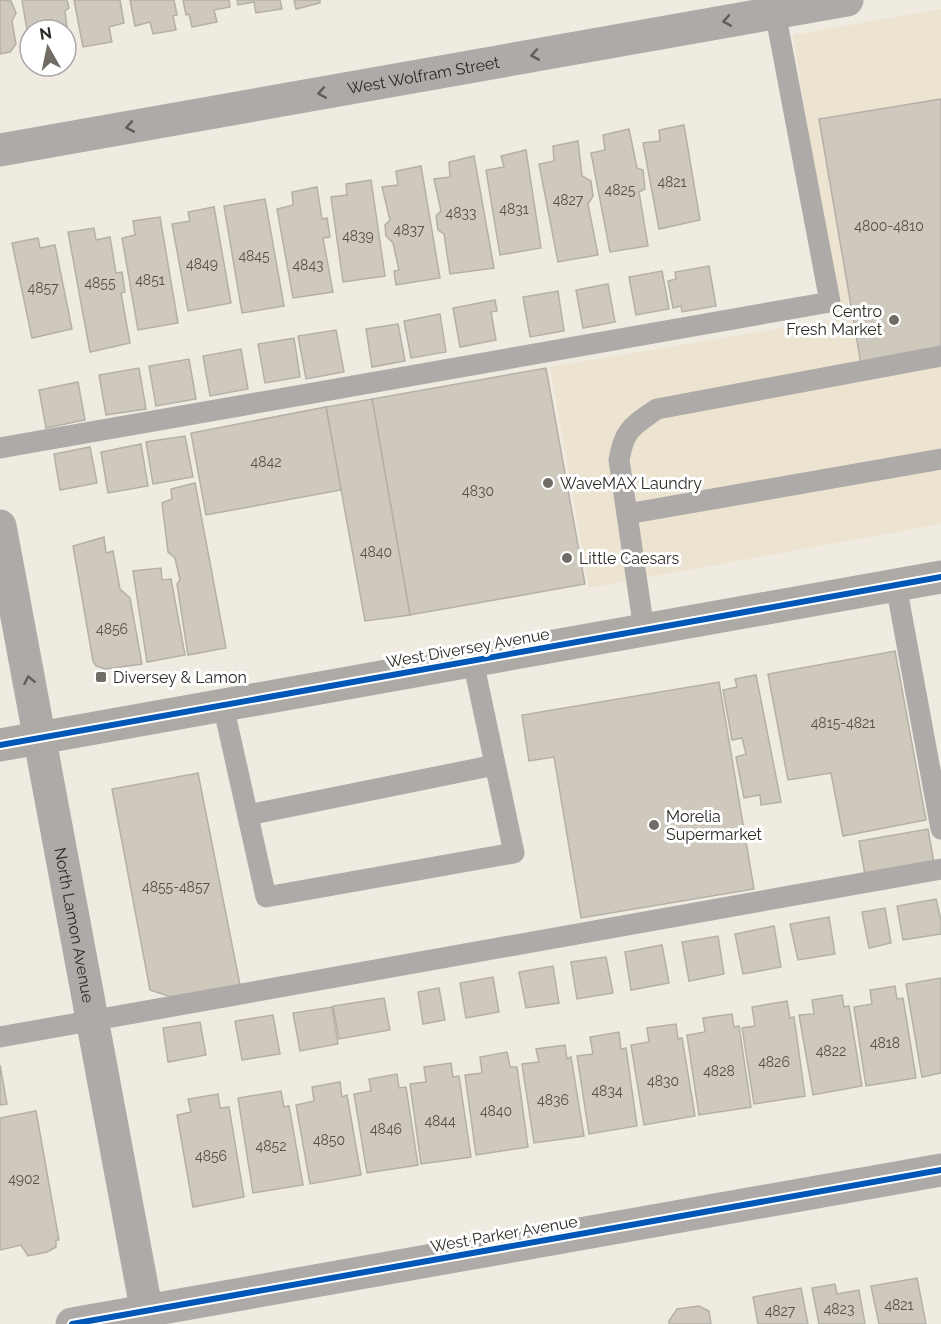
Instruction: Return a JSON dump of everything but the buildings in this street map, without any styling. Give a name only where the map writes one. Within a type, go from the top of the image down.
[{"type":"main road","name":"West Diversey Avenue","points":[[0,745],[941,577]]},
{"type":"street","name":"West Wolfram Street","points":[[0,150],[774,6],[847,0]]},
{"type":"street","name":"North Lamon Avenue","points":[[0,526],[148,1317]]},
{"type":"street","name":"West Parker Avenue","points":[[72,1324],[148,1317],[941,1170]]},
{"type":"lane","points":[[0,448],[830,302],[774,6]]},
{"type":"lane","points":[[644,630],[620,460],[622,441],[633,425],[657,409],[941,356]]},
{"type":"lane","points":[[627,514],[940,463]]},
{"type":"lane","points":[[896,585],[941,829]]},
{"type":"lane","points":[[223,705],[266,897],[514,853],[474,661]]},
{"type":"lane","points":[[248,815],[495,765]]},
{"type":"lane","points":[[0,1037],[941,869]]},
{"type":"shaded area","points":[[941,9],[941,524],[589,588],[550,367],[837,319],[793,35]]},
{"type":"cycle path","points":[[0,745],[941,577]]},
{"type":"cycle path","points":[[72,1324],[941,1170]]},
{"type":"place","name":"Centro Fresh Market","points":[[894,320]]},
{"type":"place","name":"WaveMAX Laundry","points":[[548,483]]},
{"type":"place","name":"Little Caesars","points":[[567,558]]},
{"type":"place","name":"Diversey & Lamon","points":[[101,677]]},
{"type":"place","name":"Morelia Supermarket","points":[[654,825]]}]
